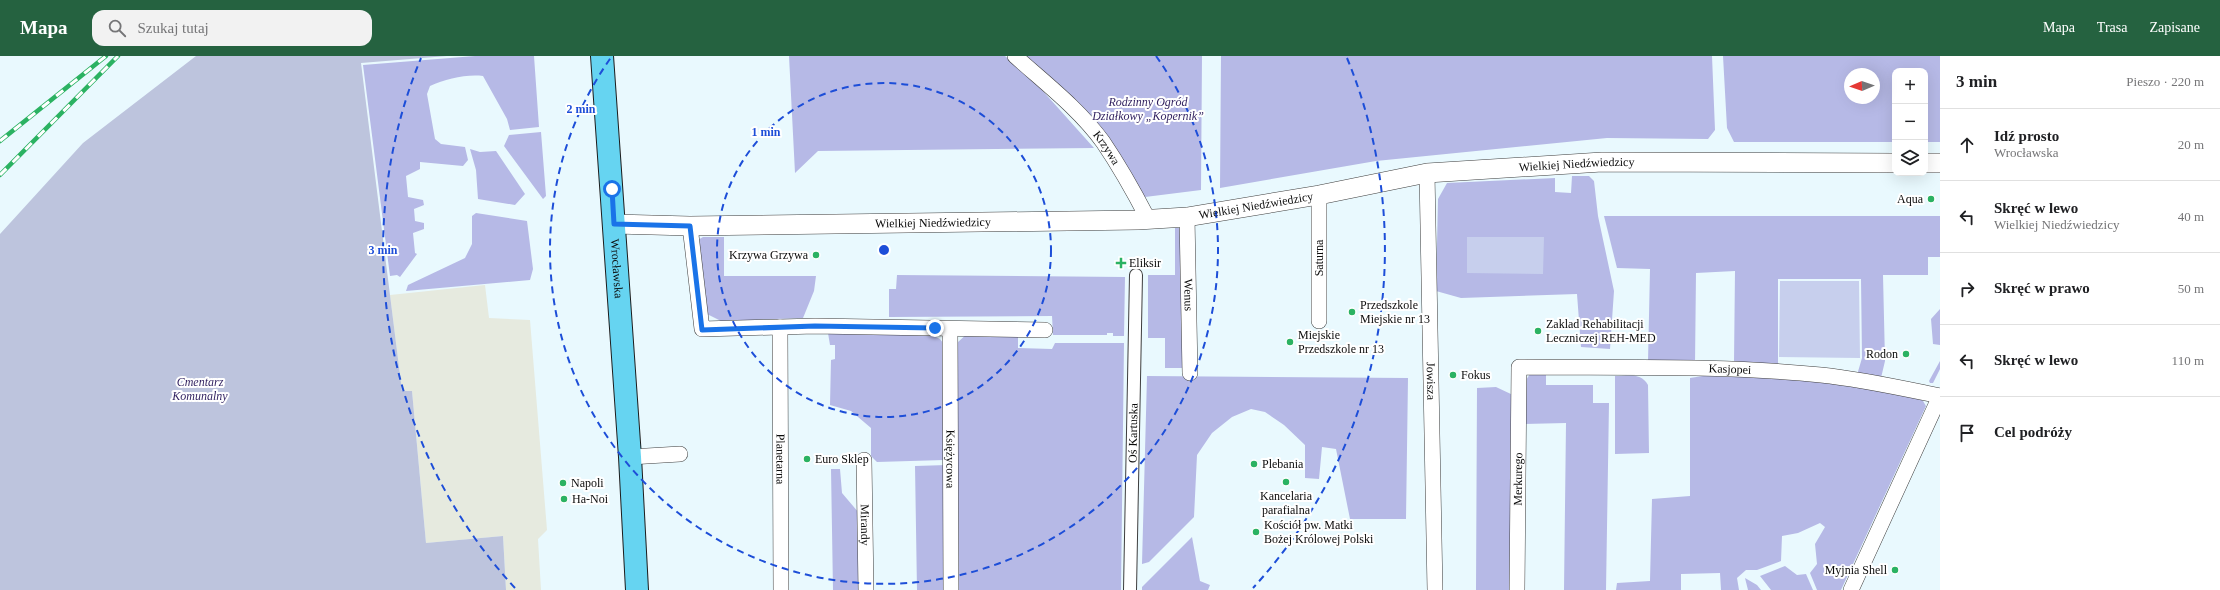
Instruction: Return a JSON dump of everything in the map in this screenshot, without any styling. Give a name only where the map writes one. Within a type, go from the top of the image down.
[{"type":"main road","name":"Wrocławska","points":[[602,56],[630,457],[637,590]]},
{"type":"main road","name":"Wrocławska","points":[[630,457],[649,590]]},
{"type":"street","name":"Krzywa","points":[[1015,56],[1070,105],[1102,141],[1128,179],[1148,219]]},
{"type":"street","name":"Wielkiej Niedźwiedzicy","points":[[614,224],[690,226],[1148,219],[1187,217],[1319,195],[1428,173],[1602,162],[1892,163]]},
{"type":"street","points":[[1928,163],[1940,163]]},
{"type":"street","name":"Jowisza","points":[[1428,173],[1435,590]]},
{"type":"street","name":"Saturna","points":[[1319,195],[1319,321]]},
{"type":"street","name":"Wenus","points":[[1187,217],[1190,373]]},
{"type":"street","points":[[690,226],[702,330],[815,326],[1045,330]]},
{"type":"street","name":"Oś Kartuska","points":[[1130,590],[1136,275]]},
{"type":"street","name":"Planetarna","points":[[780,327],[781,590]]},
{"type":"street","name":"Księżycowa","points":[[950,329],[951,590]]},
{"type":"street","name":"Kasjopei","points":[[1519,367],[1697,369],[1821,375],[1880,384],[1940,396]]},
{"type":"street","name":"Merkurego","points":[[1517,590],[1519,367]]},
{"type":"street","points":[[1851,590],[1940,396]]},
{"type":"street","points":[[630,457],[680,454]]},
{"type":"street","name":"Mirandy","points":[[864,460],[866,590]]},
{"type":"shaded area","points":[[1467,237],[1544,237],[1543,274],[1467,273]]},
{"type":"shaded area","points":[[1780,281],[1859,281],[1860,358],[1779,357]]},
{"type":"shaded area","points":[[485,285],[489,318],[530,320],[547,530],[538,539],[541,590],[506,590],[503,536],[426,543],[412,391],[402,391],[390,295]]},
{"type":"green space","name":"Cmentarz Komunalny","points":[[196,56],[447,56],[361,63],[402,391],[412,391],[426,543],[503,536],[506,590],[0,590],[0,234],[83,143]]},
{"type":"green space","points":[[475,56],[534,56],[539,127],[510,130],[507,119],[483,76],[456,78],[430,86],[427,94],[435,139],[441,144],[465,147],[468,160],[463,166],[420,162],[420,169],[406,176],[408,197],[423,200],[424,205],[414,209],[415,221],[424,223],[424,229],[413,233],[415,253],[417,254],[400,277],[397,275],[390,276],[363,65]]},
{"type":"green space","points":[[789,56],[1005,56],[1033,80],[1094,148],[818,151],[795,173]]},
{"type":"green space","name":"Rodzinny Ogród Działkowy „Kopernik”","points":[[1020,56],[1202,56],[1201,190],[1145,197],[1097,129]]},
{"type":"green space","points":[[1221,56],[1712,56],[1715,130],[1708,139],[1607,138],[1376,161],[1220,188]]},
{"type":"green space","points":[[1723,56],[1940,56],[1940,142],[1928,142],[1928,68],[1892,68],[1892,142],[1734,142],[1727,128]]},
{"type":"green space","points":[[541,132],[546,196],[543,199],[504,146],[509,135]]},
{"type":"green space","points":[[470,149],[480,152],[496,151],[525,194],[515,205],[478,199],[476,170]]},
{"type":"green space","points":[[1572,176],[1589,176],[1594,181],[1598,216],[1614,291],[1610,349],[1581,347],[1577,294],[1461,298],[1436,291],[1438,199],[1447,183],[1555,178],[1555,192],[1571,193]]},
{"type":"green space","points":[[476,213],[527,221],[533,269],[530,280],[406,291],[408,285],[465,258],[472,244],[472,216]]},
{"type":"green space","points":[[1604,216],[1940,216],[1940,257],[1928,257],[1928,275],[1883,275],[1885,361],[1881,378],[1857,375],[1862,358],[1861,279],[1778,279],[1778,365],[1734,362],[1735,271],[1696,273],[1695,364],[1648,362],[1650,269],[1617,268]]},
{"type":"green space","points":[[1175,228],[1185,228],[1185,368],[1165,368],[1165,338],[1148,338],[1148,275],[1175,275]]},
{"type":"green space","points":[[703,237],[724,237],[724,276],[816,276],[814,291],[803,318],[721,321],[705,313],[698,240]]},
{"type":"green space","points":[[897,275],[1125,277],[1124,336],[1113,336],[1113,333],[1107,333],[1107,335],[1053,335],[1052,316],[889,317],[889,289],[896,289]]},
{"type":"green space","points":[[1940,309],[1940,345],[1933,344],[1931,319]]},
{"type":"green space","points":[[828,333],[932,335],[940,339],[943,343],[944,460],[877,462],[871,456],[871,428],[851,411],[830,405],[831,360],[835,359],[835,345],[830,345]]},
{"type":"green space","points":[[968,333],[1018,336],[1018,348],[1052,349],[1055,343],[1124,343],[1121,590],[958,590],[958,342]]},
{"type":"green space","points":[[1940,361],[1940,369],[1933,383],[1930,383],[1929,381]]},
{"type":"green space","points":[[1546,373],[1546,385],[1593,385],[1593,403],[1609,403],[1606,590],[1564,590],[1566,423],[1524,424],[1526,380],[1530,374]]},
{"type":"green space","points":[[1147,376],[1408,378],[1406,519],[1350,519],[1336,449],[1322,447],[1319,479],[1305,478],[1305,445],[1284,425],[1265,412],[1251,409],[1232,417],[1212,433],[1197,455],[1194,517],[1149,562],[1142,564]]},
{"type":"green space","points":[[1615,376],[1638,376],[1648,385],[1649,453],[1615,454]]},
{"type":"green space","points":[[1703,376],[1787,378],[1869,386],[1914,395],[1923,401],[1926,406],[1841,590],[1817,590],[1810,573],[1817,564],[1815,544],[1825,527],[1820,523],[1798,533],[1782,536],[1781,561],[1757,570],[1746,570],[1737,578],[1739,590],[1721,590],[1720,573],[1681,574],[1681,590],[1616,590],[1617,583],[1650,581],[1652,499],[1690,496],[1690,378]]},
{"type":"green space","points":[[1496,387],[1513,395],[1511,590],[1476,590],[1477,388]]},
{"type":"green space","points":[[947,465],[947,590],[917,590],[915,466]]},
{"type":"green space","points":[[831,469],[840,469],[842,493],[859,513],[860,590],[833,590]]},
{"type":"green space","points":[[1192,537],[1200,581],[1210,585],[1208,590],[1142,590],[1142,587]]},
{"type":"green space","points":[[1785,566],[1797,575],[1806,574],[1813,590],[1771,590],[1760,576]]},
{"type":"green space","points":[[1745,578],[1757,585],[1761,590],[1748,590]]},
{"type":"railway","points":[[0,141],[106,56]]},
{"type":"railway","points":[[0,175],[118,56]]},
{"type":"place","name":"Aqua","points":[[1931,199]]},
{"type":"place","name":"Krzywa Grzywa","points":[[816,255]]},
{"type":"place","name":"Eliksir","points":[[1121,263]]},
{"type":"place","name":"Przedszkole Miejskie nr 13","points":[[1352,312]]},
{"type":"place","name":"Zaklad Rehabilitacji Leczniczej REH-MED","points":[[1538,331]]},
{"type":"place","name":"Miejskie Przedszkole nr 13","points":[[1290,342]]},
{"type":"place","name":"Rodon","points":[[1906,354]]},
{"type":"place","name":"Fokus","points":[[1453,375]]},
{"type":"place","name":"Euro Sklep","points":[[807,459]]},
{"type":"place","name":"Plebania","points":[[1254,464]]},
{"type":"place","name":"Kancelaria parafialna","points":[[1286,482]]},
{"type":"place","name":"Napoli","points":[[563,483]]},
{"type":"place","name":"Ha-Noi","points":[[564,499]]},
{"type":"place","name":"Kościół pw. Matki Bożej Królowej Polski","points":[[1256,532]]},
{"type":"place","name":"Myjnia Shell","points":[[1895,570]]},
{"type":"route","points":[[612,189],[614,224],[690,226],[702,330],[815,326],[935,328]]}]
